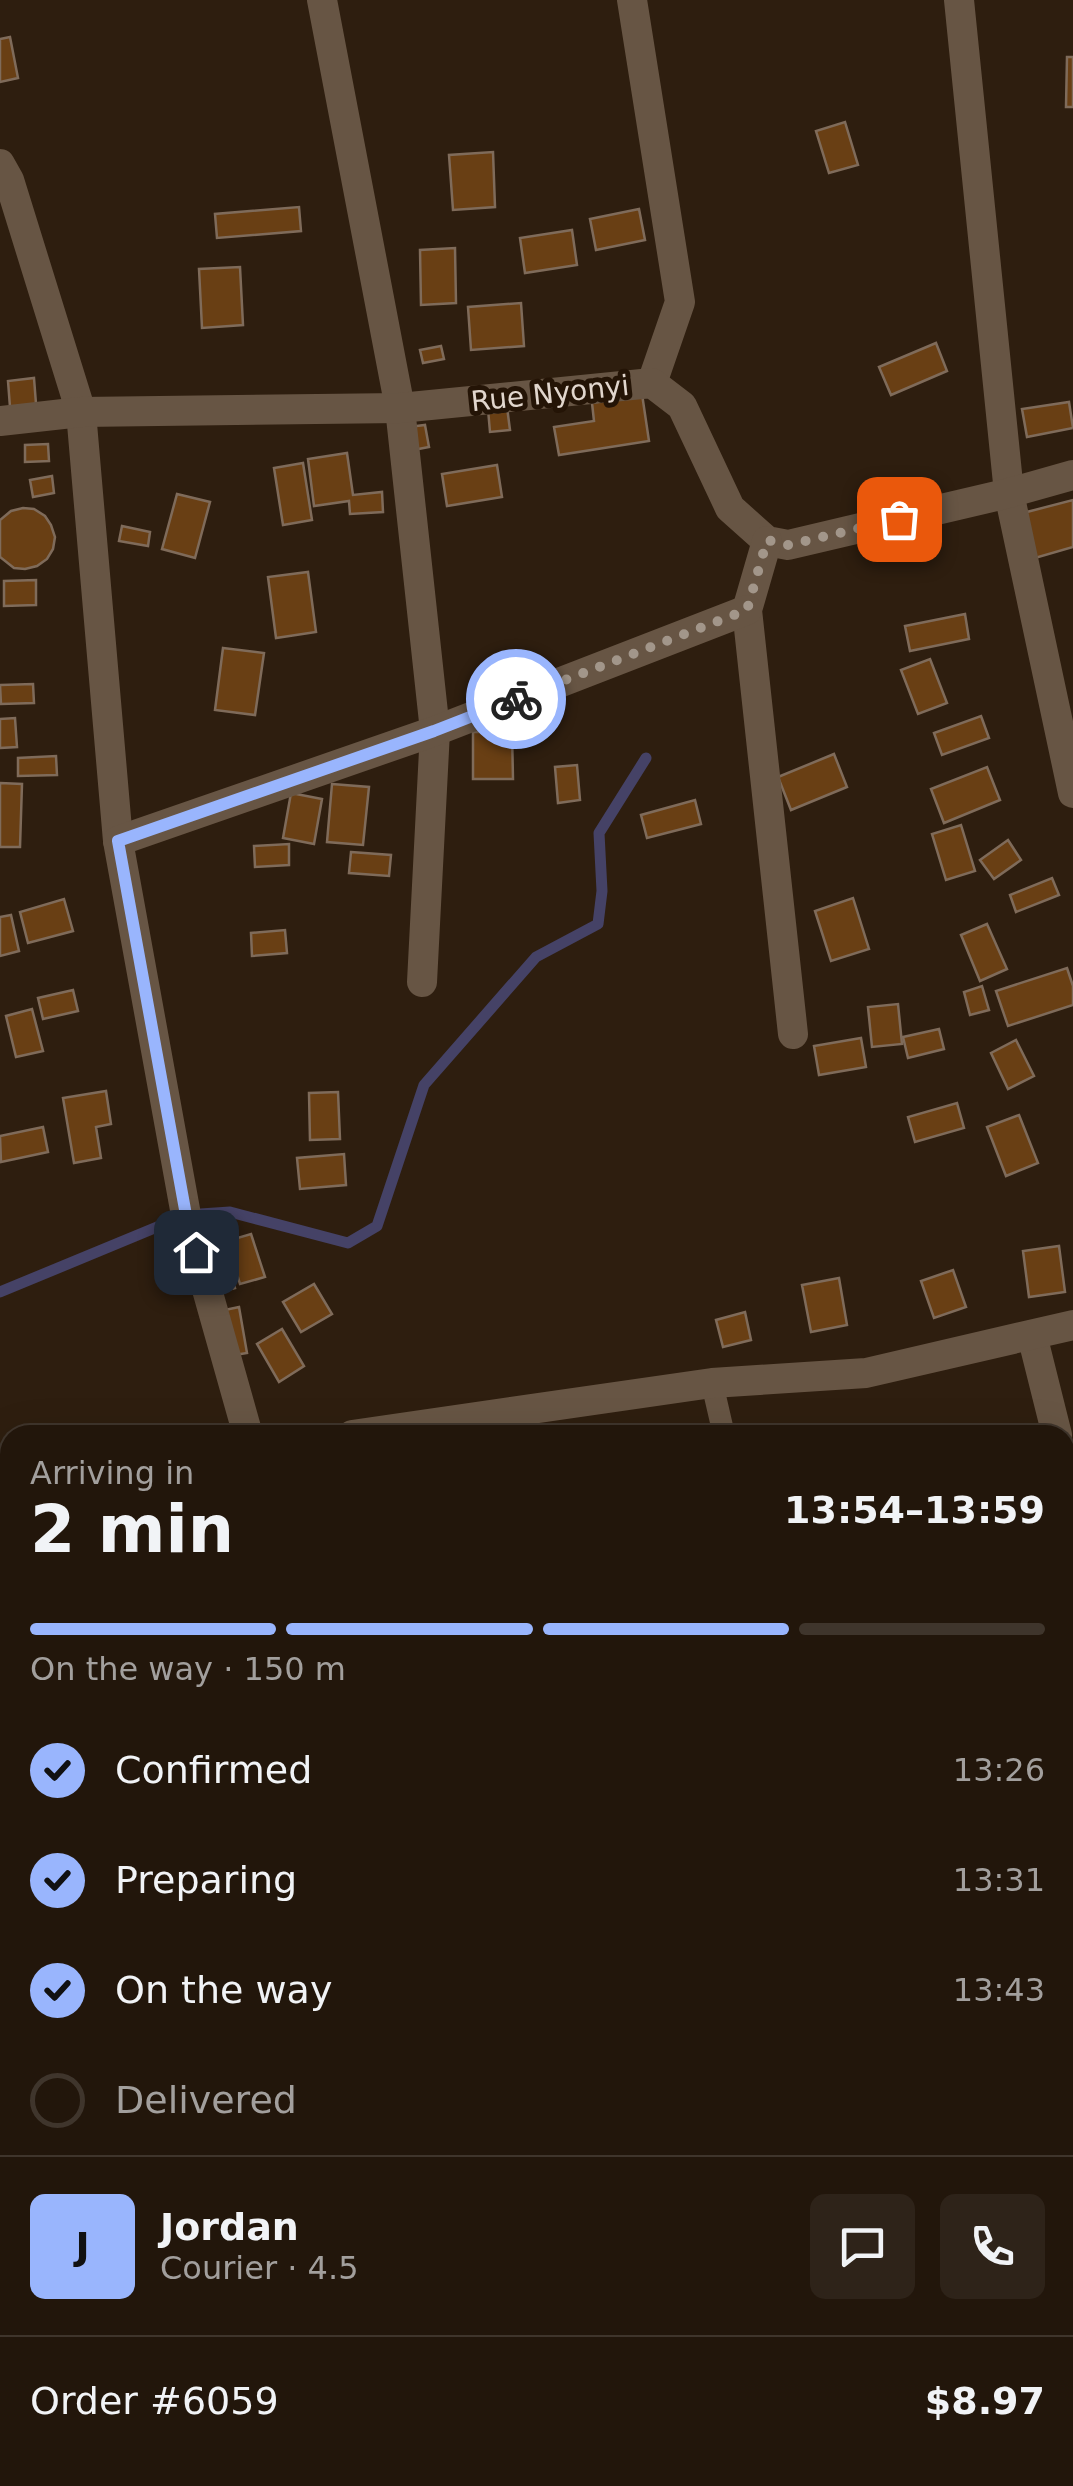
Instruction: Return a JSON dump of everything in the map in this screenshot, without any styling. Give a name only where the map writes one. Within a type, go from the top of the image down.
[{"type":"street","points":[[322,0],[400,408],[434,731],[422,982]]},
{"type":"street","points":[[632,0],[680,302],[652,383]]},
{"type":"street","points":[[958,0],[1009,492],[1073,793]]},
{"type":"street","points":[[0,164],[9,180],[81,412],[118,841],[186,1215],[245,1425]]},
{"type":"street","name":"Rue Nyonyi","points":[[0,421],[81,412],[400,408],[652,383],[682,406],[730,508],[767,540]]},
{"type":"street","points":[[793,1034],[747,610],[767,540],[788,545],[1073,475]]},
{"type":"street","points":[[118,841],[434,731],[747,610]]},
{"type":"street","points":[[421,1425],[712,1383],[866,1373],[1073,1326]]},
{"type":"street","points":[[1032,1335],[1054,1425]]},
{"type":"lane","points":[[712,1383],[722,1425]]},
{"type":"building","points":[[10,37],[18,78],[0,82],[0,39]]},
{"type":"building","points":[[1067,57],[1073,57],[1073,107],[1066,107]]},
{"type":"building","points":[[845,122],[858,165],[829,173],[816,131]]},
{"type":"building","points":[[493,152],[495,207],[453,210],[449,155]]},
{"type":"building","points":[[299,207],[301,231],[217,238],[215,214]]},
{"type":"building","points":[[639,209],[645,240],[596,250],[590,219]]},
{"type":"building","points":[[572,230],[577,265],[525,273],[520,238]]},
{"type":"building","points":[[455,248],[456,303],[421,305],[420,250]]},
{"type":"building","points":[[240,267],[243,325],[202,328],[199,269]]},
{"type":"building","points":[[521,303],[524,346],[471,350],[468,307]]},
{"type":"building","points":[[936,343],[947,371],[891,395],[879,367]]},
{"type":"building","points":[[441,346],[444,359],[423,363],[420,350]]},
{"type":"building","points":[[34,378],[36,404],[10,407],[8,381]]},
{"type":"building","points":[[642,394],[649,441],[559,455],[554,427],[594,421],[592,403]]},
{"type":"building","points":[[1069,402],[1073,428],[1027,437],[1022,409]]},
{"type":"building","points":[[507,407],[510,430],[490,432],[488,409]]},
{"type":"building","points":[[425,425],[429,447],[413,450],[408,427]]},
{"type":"building","points":[[48,444],[49,461],[25,462],[25,445]]},
{"type":"building","points":[[347,453],[353,495],[382,492],[383,512],[350,514],[349,501],[314,506],[308,459]]},
{"type":"building","points":[[303,463],[312,520],[283,525],[274,468]]},
{"type":"building","points":[[497,465],[502,497],[447,506],[442,474]]},
{"type":"building","points":[[52,476],[54,493],[33,497],[30,480]]},
{"type":"building","points":[[177,494],[210,502],[195,558],[162,549]]},
{"type":"building","points":[[1073,500],[1073,547],[1035,558],[1023,513]]},
{"type":"building","points":[[23,508],[45,516],[55,537],[47,559],[25,569],[14,568],[0,557],[0,520]]},
{"type":"building","points":[[122,526],[150,532],[148,546],[119,541]]},
{"type":"building","points":[[308,572],[316,632],[276,638],[268,577]]},
{"type":"building","points":[[36,580],[36,605],[4,606],[4,581]]},
{"type":"building","points":[[965,614],[969,639],[910,651],[905,626]]},
{"type":"building","points":[[223,648],[264,653],[255,715],[215,710]]},
{"type":"building","points":[[930,659],[947,703],[918,714],[901,670]]},
{"type":"building","points":[[33,684],[34,703],[1,704],[0,685]]},
{"type":"building","points":[[981,716],[989,738],[942,755],[934,733]]},
{"type":"building","points":[[15,718],[17,747],[0,748],[0,719]]},
{"type":"building","points":[[473,732],[512,732],[513,779],[473,779]]},
{"type":"building","points":[[834,754],[847,787],[791,810],[778,777]]},
{"type":"building","points":[[56,756],[57,775],[18,776],[18,758]]},
{"type":"building","points":[[577,765],[580,800],[558,803],[555,767]]},
{"type":"building","points":[[987,767],[1000,800],[944,823],[931,789]]},
{"type":"building","points":[[0,783],[22,784],[20,847],[0,847]]},
{"type":"building","points":[[332,784],[369,787],[363,845],[327,842]]},
{"type":"building","points":[[291,793],[322,799],[314,844],[283,838]]},
{"type":"building","points":[[695,800],[701,824],[647,838],[641,815]]},
{"type":"building","points":[[961,825],[975,871],[946,880],[932,834]]},
{"type":"building","points":[[1008,840],[1021,860],[994,879],[980,860]]},
{"type":"building","points":[[289,844],[289,865],[255,867],[254,846]]},
{"type":"building","points":[[351,852],[391,855],[389,876],[349,873]]},
{"type":"building","points":[[1052,878],[1059,895],[1016,912],[1010,895]]},
{"type":"building","points":[[853,898],[869,949],[831,961],[815,911]]},
{"type":"building","points":[[64,899],[73,931],[28,943],[20,912]]},
{"type":"building","points":[[11,915],[19,951],[0,956],[0,917]]},
{"type":"building","points":[[987,924],[1007,969],[980,981],[961,935]]},
{"type":"building","points":[[285,930],[287,953],[252,956],[251,933]]},
{"type":"building","points":[[1067,968],[1073,986],[1073,1005],[1008,1026],[996,991]]},
{"type":"building","points":[[982,986],[989,1010],[970,1015],[964,992]]},
{"type":"building","points":[[73,990],[78,1011],[43,1019],[38,998]]},
{"type":"building","points":[[898,1004],[902,1044],[872,1047],[868,1007]]},
{"type":"building","points":[[32,1009],[43,1051],[16,1057],[6,1016]]},
{"type":"building","points":[[939,1029],[944,1049],[908,1058],[903,1037]]},
{"type":"building","points":[[861,1038],[866,1067],[819,1075],[814,1046]]},
{"type":"building","points":[[1016,1040],[1034,1076],[1008,1089],[991,1053]]},
{"type":"building","points":[[106,1091],[111,1124],[96,1127],[101,1158],[74,1163],[63,1098]]},
{"type":"building","points":[[338,1092],[340,1139],[310,1140],[309,1093]]},
{"type":"building","points":[[957,1103],[964,1128],[915,1142],[908,1117]]},
{"type":"building","points":[[1019,1115],[1038,1163],[1006,1176],[987,1127]]},
{"type":"building","points":[[43,1127],[48,1152],[1,1162],[0,1136]]},
{"type":"building","points":[[344,1154],[346,1185],[300,1189],[297,1158]]},
{"type":"building","points":[[251,1234],[265,1277],[240,1284],[227,1241]]},
{"type":"building","points":[[1059,1246],[1065,1292],[1029,1297],[1023,1251]]},
{"type":"building","points":[[226,1253],[235,1288],[209,1295],[201,1259]]},
{"type":"building","points":[[953,1270],[966,1307],[934,1318],[921,1281]]},
{"type":"building","points":[[839,1278],[847,1325],[811,1332],[802,1285]]},
{"type":"building","points":[[314,1284],[332,1314],[301,1332],[283,1302]]},
{"type":"building","points":[[239,1307],[247,1353],[228,1356],[220,1311]]},
{"type":"building","points":[[745,1312],[751,1340],[723,1347],[716,1320]]},
{"type":"building","points":[[282,1329],[304,1366],[279,1382],[257,1344]]},
{"type":"waterway","points":[[0,1292],[186,1215],[230,1212],[348,1243],[377,1226],[424,1085],[536,957],[598,924],[602,891],[599,833],[646,758]]},
{"type":"way so far","points":[[516,699],[747,610],[767,540],[788,545],[899,519]]},
{"type":"route","points":[[196,1252],[118,841],[516,699]]}]
